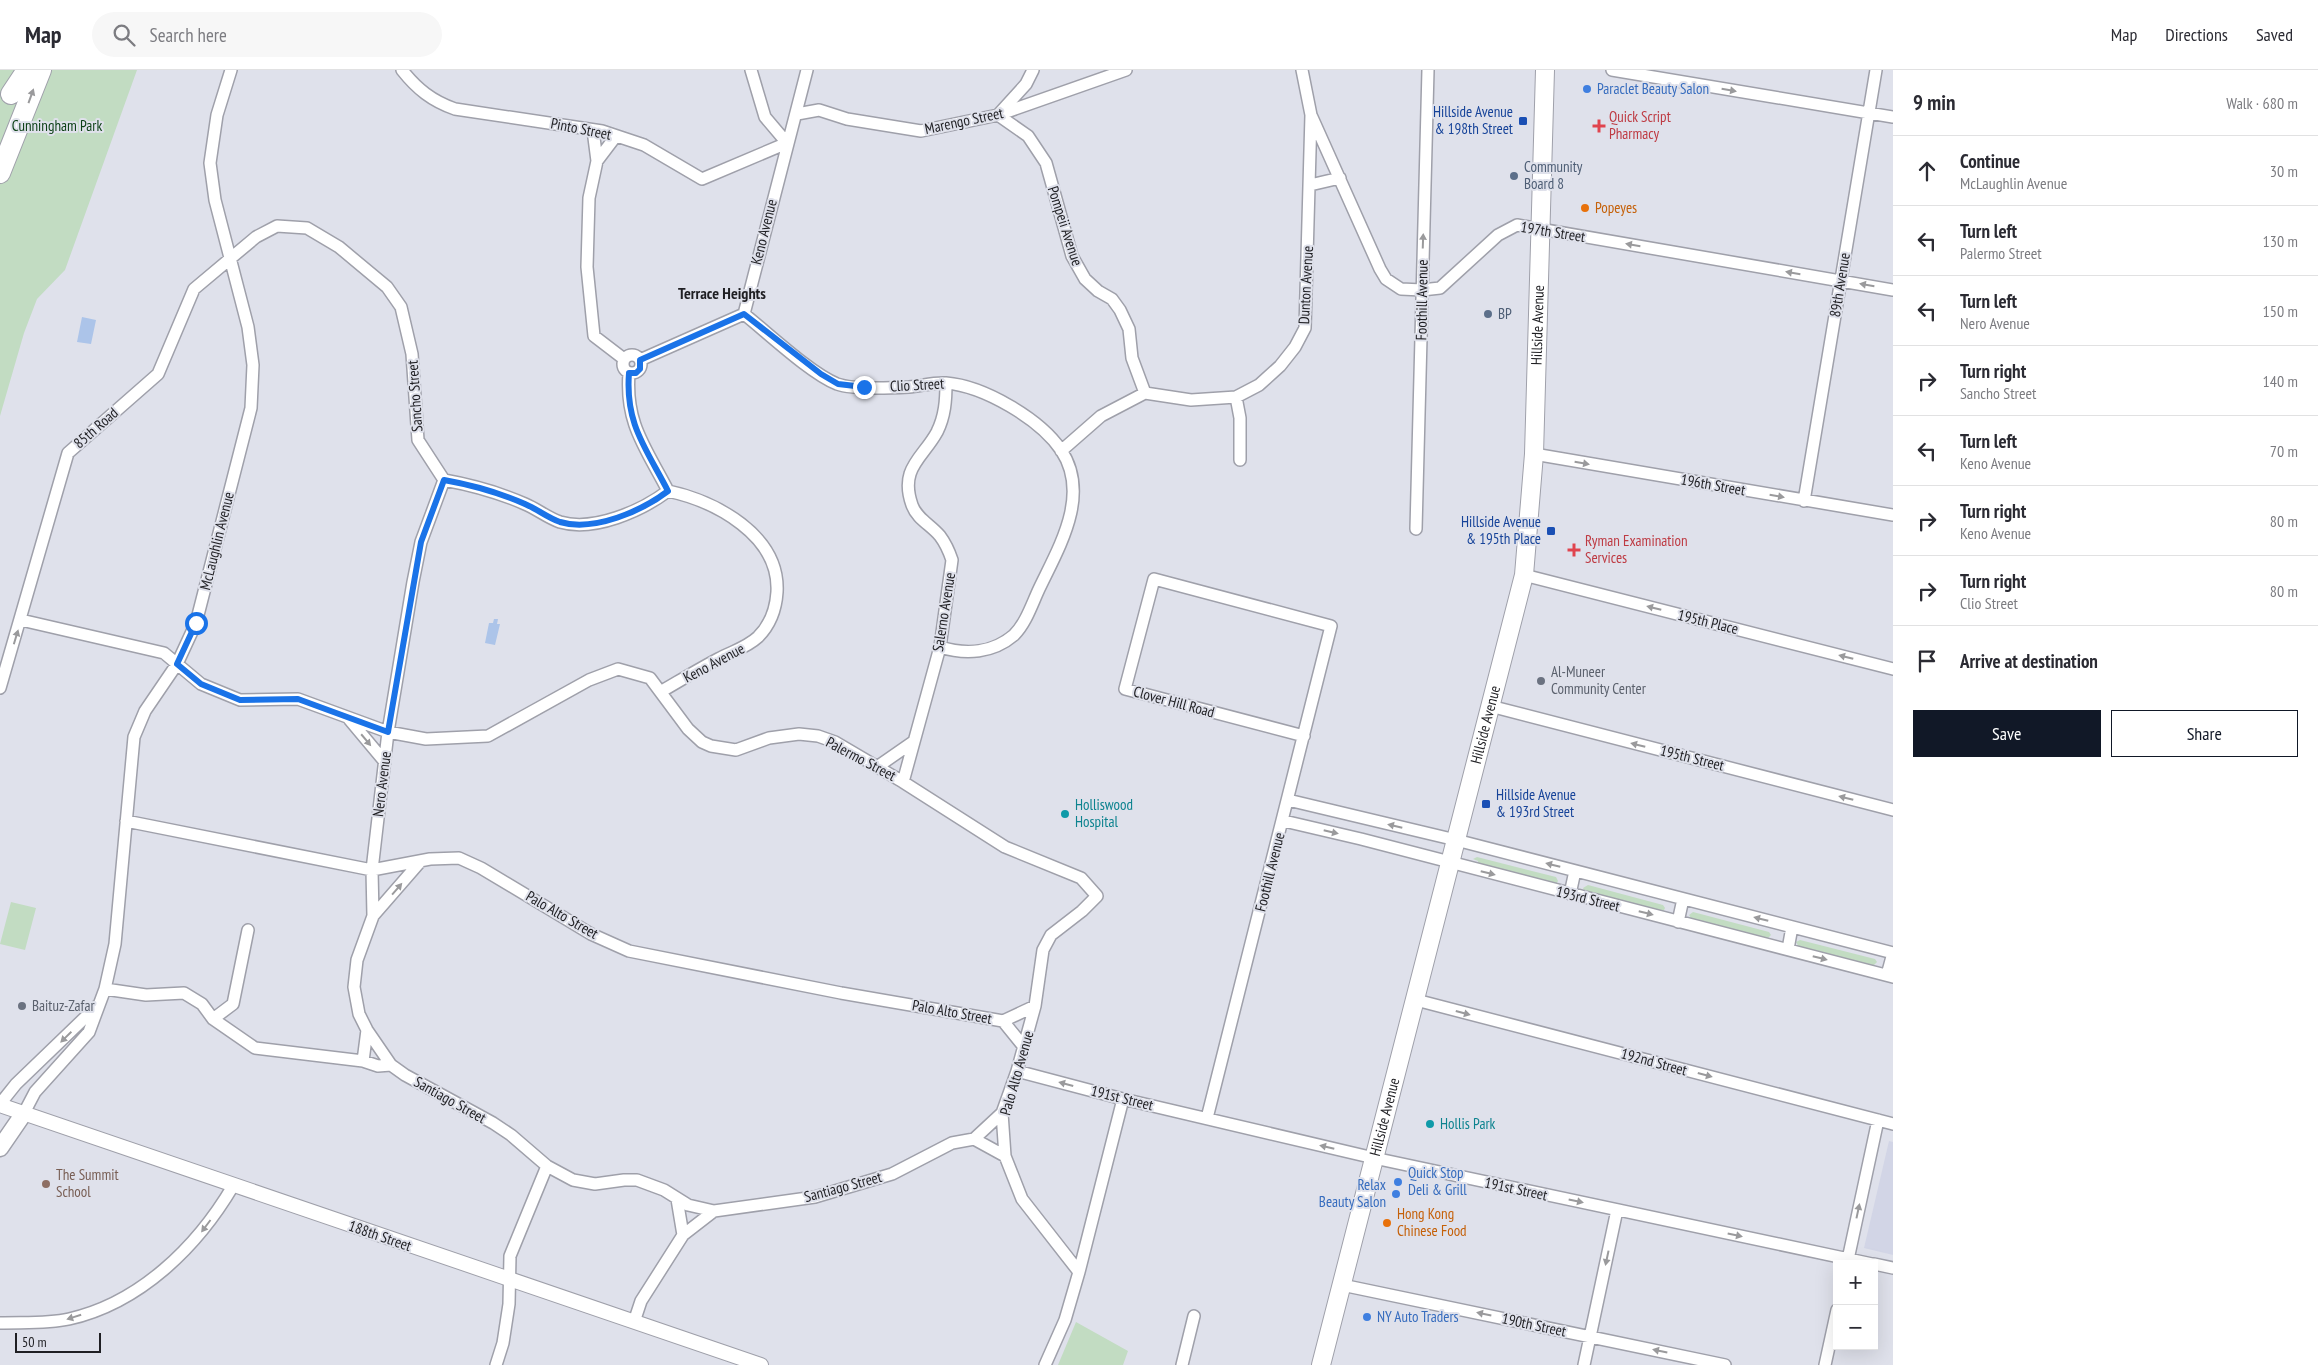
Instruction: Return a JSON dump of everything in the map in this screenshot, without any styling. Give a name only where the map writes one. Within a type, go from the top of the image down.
[{"type":"highway","points":[[11,94],[27,70]]},
{"type":"highway","points":[[0,174],[41,70]]},
{"type":"main road","name":"Hillside Avenue","points":[[1321,1365],[1524,575],[1534,454],[1546,70]]},
{"type":"main road","points":[[0,1148],[24,1113]]},
{"type":"street","name":"McLaughlin Avenue","points":[[24,1113],[35,1092],[90,1032],[105,989],[115,944],[132,746],[136,729],[145,711],[177,664],[191,637],[202,602],[251,408],[253,376],[246,312],[215,200],[210,163],[218,115],[230,70]]},
{"type":"street","name":"Pinto Street","points":[[402,70],[424,94],[439,103],[455,109],[592,130],[616,136],[644,145],[702,179],[787,143]]},
{"type":"street","points":[[751,70],[765,116],[787,143]]},
{"type":"street","name":"Keno Avenue","points":[[744,314],[807,70]]},
{"type":"street","points":[[998,115],[1026,84],[1033,70]]},
{"type":"street","name":"Marengo Street","points":[[797,114],[819,110],[847,119],[921,131],[998,115],[1126,70]]},
{"type":"street","name":"Dunton Avenue","points":[[1145,394],[1191,400],[1236,397],[1258,385],[1280,366],[1296,346],[1305,328],[1312,115],[1302,70]]},
{"type":"street","name":"Foothill Avenue","points":[[1416,529],[1428,70]]},
{"type":"street","points":[[1612,70],[1893,117]]},
{"type":"street","name":"89th Avenue","points":[[1804,501],[1876,70]]},
{"type":"street","name":"Pompeii Avenue","points":[[998,115],[1021,130],[1038,149],[1046,163],[1072,256],[1085,279],[1112,300],[1120,310],[1128,329],[1132,358],[1145,394]]},
{"type":"street","name":"197th Street","points":[[1312,115],[1380,269],[1386,279],[1401,289],[1422,290],[1440,288],[1498,235],[1506,229],[1517,225],[1893,290]]},
{"type":"street","points":[[592,130],[597,161],[589,198],[587,234],[588,292],[594,336],[624,359]]},
{"type":"street","points":[[597,161],[616,136]]},
{"type":"street","points":[[1310,185],[1340,178]]},
{"type":"street","name":"Sancho Street","points":[[231,257],[256,237],[277,226],[307,228],[339,246],[387,287],[401,308],[412,354],[418,440],[444,480]]},
{"type":"street","name":"85th Road","points":[[0,688],[68,452],[158,374],[194,289],[231,257]]},
{"type":"street","points":[[640,360],[744,314]]},
{"type":"street","name":"Clio Street","points":[[744,314],[803,361],[838,384],[864,387],[907,387],[946,383],[981,392],[1004,403],[1029,419],[1061,451],[1072,484],[1073,500],[1070,520],[1020,628],[1013,636],[996,646],[976,652],[952,651],[940,648]]},
{"type":"street","points":[[624,359],[631,355],[640,360]]},
{"type":"street","points":[[624,359],[623,367],[629,373],[636,373],[640,369],[640,360]]},
{"type":"street","points":[[444,480],[497,493],[526,504],[560,522],[605,521],[641,508],[668,491],[632,422],[628,400],[629,373]]},
{"type":"street","name":"Salerno Avenue","points":[[903,782],[940,648],[952,560],[948,548],[939,535],[916,513],[909,494],[909,479],[918,456],[936,434],[941,422],[946,404],[946,383]]},
{"type":"street","points":[[1061,451],[1101,416],[1145,394]]},
{"type":"street","points":[[1236,397],[1240,418],[1240,460]]},
{"type":"street","name":"196th Street","points":[[1534,454],[1893,515]]},
{"type":"street","name":"Nero Avenue","points":[[373,916],[372,870],[388,732],[421,542],[444,480]]},
{"type":"street","name":"Keno Avenue","points":[[662,692],[721,658],[741,650],[760,635],[773,614],[777,601],[778,582],[772,560],[751,533],[734,519],[705,502],[668,491]]},
{"type":"street","name":"195th Place","points":[[1524,575],[1893,669]]},
{"type":"street","name":"Foothill Avenue","points":[[1154,579],[1332,626],[1207,1118]]},
{"type":"street","name":"Clover Hill Road","points":[[1154,579],[1125,690],[1304,736]]},
{"type":"street","points":[[21,620],[164,653],[177,664]]},
{"type":"street","name":"Palermo Street","points":[[177,664],[201,684],[240,700],[298,699],[388,732],[426,739],[488,736],[589,680],[618,669],[650,678],[688,729],[702,742],[711,746],[736,750],[769,738],[799,734],[818,736],[835,742],[903,782],[1005,847],[1081,878],[1096,896]]},
{"type":"street","name":"195th Street","points":[[1490,706],[1893,810]]},
{"type":"street","points":[[348,717],[385,762]]},
{"type":"street","points":[[877,767],[913,742]]},
{"type":"street","name":"193rd Street","points":[[1288,800],[1456,840],[1893,953]]},
{"type":"street","points":[[1361,839],[1367,819]]},
{"type":"street","name":"Palo Alto Street","points":[[126,821],[372,870],[445,857],[459,858],[481,868],[591,934],[629,951],[841,993],[1003,1021],[1035,1006]]},
{"type":"street","name":"193rd Street","points":[[1284,821],[1361,839],[1890,976]]},
{"type":"street","name":"Nero Avenue","points":[[391,1065],[367,1030],[359,1014],[354,987],[357,960],[373,916],[420,862]]},
{"type":"street","points":[[1570,894],[1575,871]]},
{"type":"street","name":"Palo Alto Avenue","points":[[1079,1272],[1022,1199],[1005,1156],[1002,1113],[1017,1071],[1035,1006],[1043,950],[1051,935],[1082,911],[1096,896]]},
{"type":"street","points":[[1678,922],[1683,899]]},
{"type":"street","points":[[1788,950],[1792,927]]},
{"type":"street","points":[[212,1019],[233,1004],[248,930]]},
{"type":"street","points":[[1890,976],[1893,953]]},
{"type":"street","name":"Santiago Street","points":[[105,989],[146,995],[184,992],[202,1004],[212,1019],[254,1048],[363,1061],[378,1066],[391,1065],[512,1135],[547,1166],[574,1180],[595,1184],[637,1180],[664,1190],[677,1199],[700,1209],[714,1211],[815,1197],[892,1174],[952,1143],[974,1139]]},
{"type":"street","name":"192nd Street","points":[[1416,1000],[1893,1124]]},
{"type":"street","name":"McLaughlin Avenue","points":[[0,1105],[16,1084],[100,1003]]},
{"type":"street","name":"Palo Alto Street","points":[[1003,1021],[1024,1047]]},
{"type":"street","name":"Nero Avenue","points":[[363,1061],[367,1030]]},
{"type":"street","name":"191st Street","points":[[1017,1071],[1122,1099],[1374,1158],[1842,1260]]},
{"type":"street","points":[[1045,1365],[1065,1320],[1079,1272],[1122,1099]]},
{"type":"street","name":"188th Street","points":[[0,1105],[753,1364]]},
{"type":"street","points":[[1002,1113],[974,1139],[1005,1156]]},
{"type":"street","points":[[1847,1260],[1878,1120]]},
{"type":"street","points":[[496,1365],[503,1343],[510,1280],[510,1256],[547,1166]]},
{"type":"street","points":[[0,1323],[68,1320],[107,1305],[134,1291],[165,1269],[184,1252],[220,1208],[233,1186]]},
{"type":"street","points":[[677,1199],[683,1235]]},
{"type":"street","points":[[1584,1365],[1617,1210]]},
{"type":"street","points":[[634,1322],[641,1301],[683,1235],[714,1211]]},
{"type":"street","name":"191st Street","points":[[1878,1265],[1893,1268]]},
{"type":"street","name":"190th Street","points":[[1342,1285],[1725,1365]]},
{"type":"street","points":[[1182,1365],[1194,1316]]},
{"type":"street","points":[[1825,1365],[1833,1328]]},
{"type":"shaded area","points":[[1889,1141],[1893,1142],[1893,1255],[1864,1248]]},
{"type":"green space","name":"Cunningham Park","points":[[0,70],[137,70],[65,270],[37,299],[24,333],[0,416]]},
{"type":"green space","points":[[1477,857],[1556,877],[1558,881],[1556,884],[1478,865],[1478,861],[1473,859]]},
{"type":"green space","points":[[1588,885],[1663,905],[1665,908],[1663,912],[1585,892],[1583,888]]},
{"type":"green space","points":[[11,902],[36,908],[25,950],[0,944]]},
{"type":"green space","points":[[1693,912],[1769,932],[1771,935],[1767,939],[1692,920],[1689,915]]},
{"type":"green space","points":[[1800,940],[1875,959],[1877,962],[1873,966],[1799,947],[1796,942]]},
{"type":"green space","points":[[1076,1322],[1128,1351],[1123,1365],[1058,1365]]},
{"type":"water","points":[[82,317],[96,320],[91,344],[77,342]]},
{"type":"water","points":[[494,619],[498,619],[497,624],[500,624],[495,645],[485,643],[489,623],[493,623]]},
{"type":"place","name":"Paraclet Beauty Salon","points":[[1587,89]]},
{"type":"place","name":"Hillside Avenue & 198th Street","points":[[1523,121]]},
{"type":"place","name":"Quick Script Pharmacy","points":[[1599,126]]},
{"type":"place","name":"Community Board 8","points":[[1514,176]]},
{"type":"place","name":"Popeyes","points":[[1585,208]]},
{"type":"place","name":"BP","points":[[1488,314]]},
{"type":"place","name":"Hillside Avenue & 195th Place","points":[[1551,531]]},
{"type":"place","name":"Ryman Examination Services","points":[[1574,550]]},
{"type":"place","name":"Al-Muneer Community Center","points":[[1541,681]]},
{"type":"place","name":"Hillside Avenue & 193rd Street","points":[[1486,804]]},
{"type":"place","name":"Holliswood Hospital","points":[[1065,814]]},
{"type":"place","name":"Baituz-Zafar","points":[[22,1006]]},
{"type":"place","name":"Hollis Park","points":[[1430,1124]]},
{"type":"place","name":"Quick Stop Deli & Grill","points":[[1398,1182]]},
{"type":"place","name":"The Summit School","points":[[46,1184]]},
{"type":"place","name":"Relax Beauty Salon","points":[[1396,1194]]},
{"type":"place","name":"Hong Kong Chinese Food","points":[[1387,1223]]},
{"type":"place","name":"NY Auto Traders","points":[[1367,1317]]},
{"type":"district","name":"Terrace Heights","points":[[722,293]]},
{"type":"route","points":[[196,623],[177,664],[201,684],[240,700],[298,699],[388,732],[421,542],[444,480],[497,493],[526,504],[560,522],[583,523],[605,521],[641,508],[668,491],[632,422],[628,400],[629,373],[636,373],[640,369],[640,360],[744,314],[821,374],[838,384],[864,387]]}]
